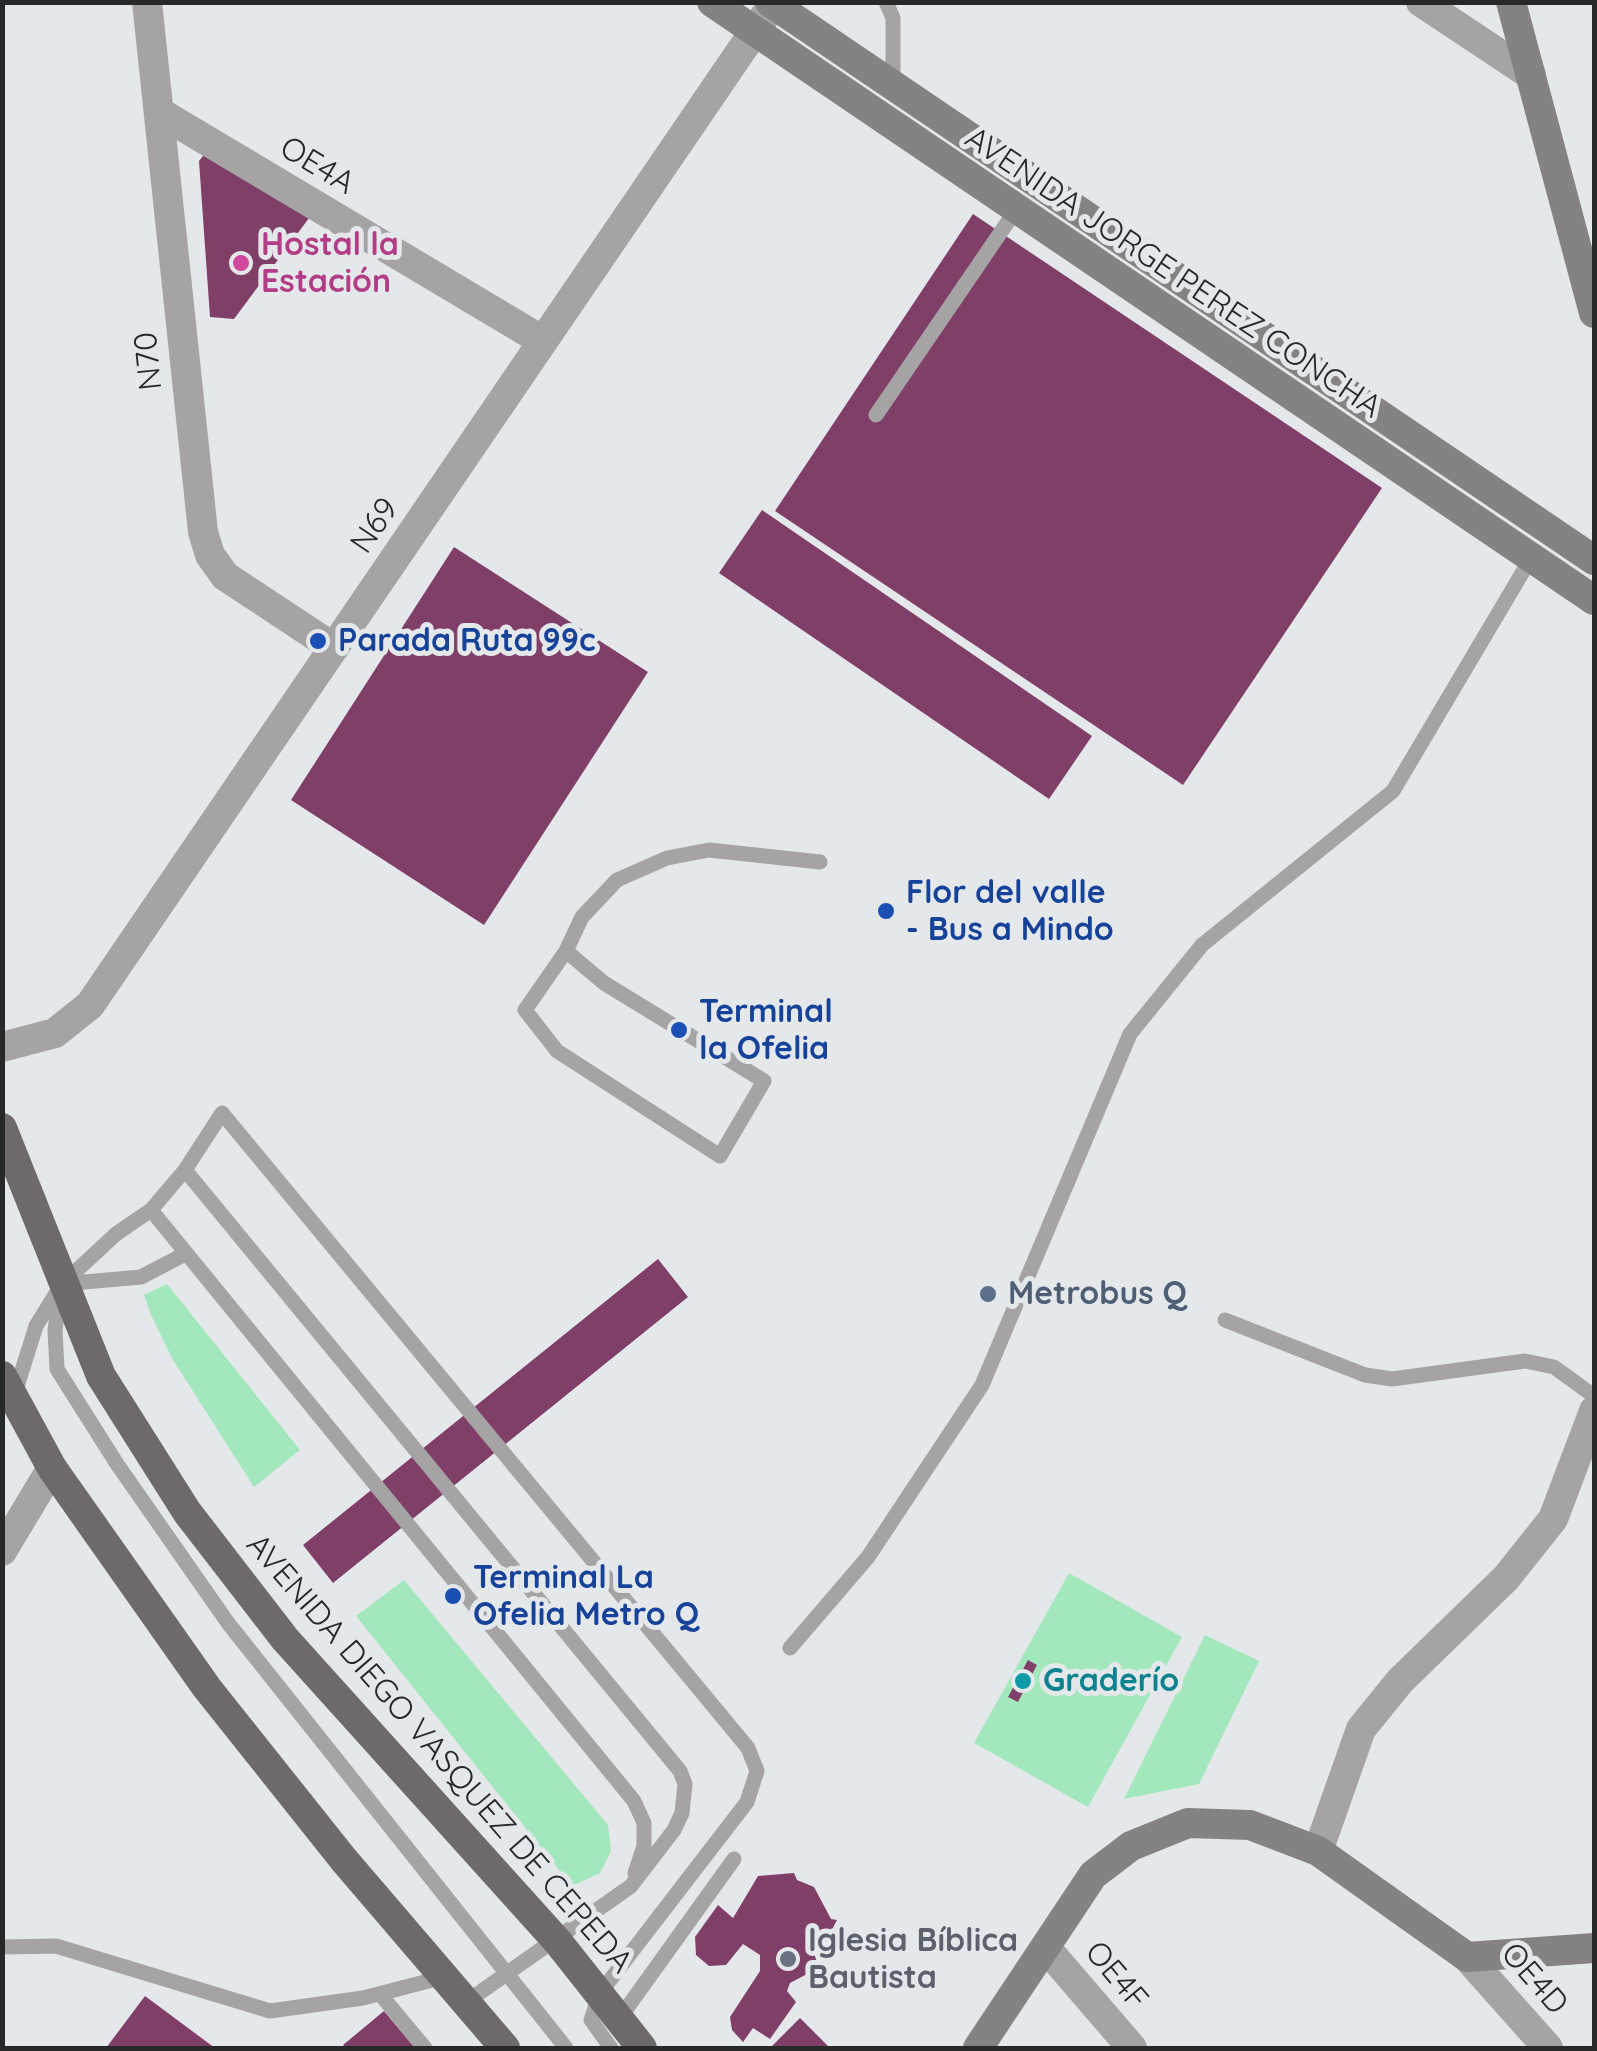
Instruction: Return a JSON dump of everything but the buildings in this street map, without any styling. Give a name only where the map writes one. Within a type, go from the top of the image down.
[{"type":"main road","name":"AVENIDA DIEGO VASQUEZ DE CEPEDA","points":[[2,1128],[62,1284],[122,1416],[187,1512],[284,1639],[600,1993],[615,2034],[642,2048]]},
{"type":"main road","points":[[8,1387],[52,1468],[207,1688],[504,2048]]},
{"type":"street","name":"N70","points":[[147,2],[202,532],[210,555],[225,576],[334,648]]},
{"type":"street","name":"AVENIDA JORGE PEREZ CONCHA","points":[[712,2],[1594,600]]},
{"type":"street","points":[[1421,2],[1531,76]]},
{"type":"street","points":[[1511,2],[1594,313]]},
{"type":"street","name":"AVENIDA JORGE PEREZ CONCHA","points":[[772,4],[1594,560]]},
{"type":"street","name":"N69","points":[[2,1047],[55,1033],[90,1004],[772,4]]},
{"type":"street","name":"OE4A","points":[[158,112],[544,341]]},
{"type":"street","points":[[1318,1851],[1361,1729],[1400,1681],[1506,1578],[1553,1519],[1594,1411]]},
{"type":"street","points":[[2,1551],[52,1468]]},
{"type":"street","points":[[978,2048],[1093,1875],[1131,1846],[1188,1823],[1250,1825],[1318,1851],[1467,1956],[1594,1948]]},
{"type":"street","name":"OE4F","points":[[1046,1948],[1132,2048]]},
{"type":"street","name":"OE4D","points":[[1467,1956],[1548,2048]]},
{"type":"lane","points":[[886,2],[893,18],[892,84]]},
{"type":"lane","points":[[876,416],[1036,182]]},
{"type":"lane","points":[[790,1648],[868,1557],[982,1385],[1130,1034],[1202,945],[1392,791],[1531,558]]},
{"type":"lane","points":[[566,951],[604,982],[764,1081],[720,1156],[557,1052],[525,1010],[566,951],[582,917],[617,880],[667,858],[709,850],[820,862]]},
{"type":"lane","points":[[8,1387],[36,1326],[62,1284],[116,1234],[151,1210],[185,1170],[222,1114],[748,1748],[756,1771],[747,1802],[600,1993]]},
{"type":"lane","points":[[185,1170],[680,1771],[685,1784],[682,1814],[631,1886],[558,1942],[465,2003]]},
{"type":"lane","points":[[151,1210],[634,1801],[644,1824],[644,1846],[631,1886]]},
{"type":"lane","points":[[62,1284],[142,1276],[185,1254]]},
{"type":"lane","points":[[62,1284],[54,1330],[57,1369],[86,1418],[228,1623],[566,2048]]},
{"type":"lane","points":[[1224,1320],[1365,1375],[1392,1378],[1525,1361],[1554,1367],[1594,1396]]},
{"type":"lane","points":[[615,2034],[734,1859]]},
{"type":"lane","points":[[2,1947],[56,1946],[270,2011],[380,1994],[444,1977]]},
{"type":"lane","points":[[380,1994],[425,2048]]},
{"type":"green space","points":[[167,1284],[300,1450],[254,1487],[173,1360],[151,1315],[144,1295]]},
{"type":"green space","points":[[1069,1573],[1182,1637],[1088,1807],[974,1743]]},
{"type":"green space","points":[[404,1580],[608,1825],[611,1851],[600,1873],[572,1886],[356,1616]]},
{"type":"green space","points":[[1205,1635],[1259,1661],[1199,1784],[1124,1799]]},
{"type":"place","name":"Hostal la Estación","points":[[241,263]]},
{"type":"place","name":"Parada Ruta 99c","points":[[318,641]]},
{"type":"place","name":"Flor del valle - Bus a Mindo","points":[[886,911]]},
{"type":"place","name":"Terminal la Ofelia","points":[[679,1030]]},
{"type":"place","name":"Metrobus Q","points":[[988,1294]]},
{"type":"place","name":"Terminal La Ofelia Metro Q","points":[[453,1596]]},
{"type":"place","name":"Graderío","points":[[1023,1681]]},
{"type":"place","name":"Iglesia Bíblica Bautista","points":[[788,1959]]}]
